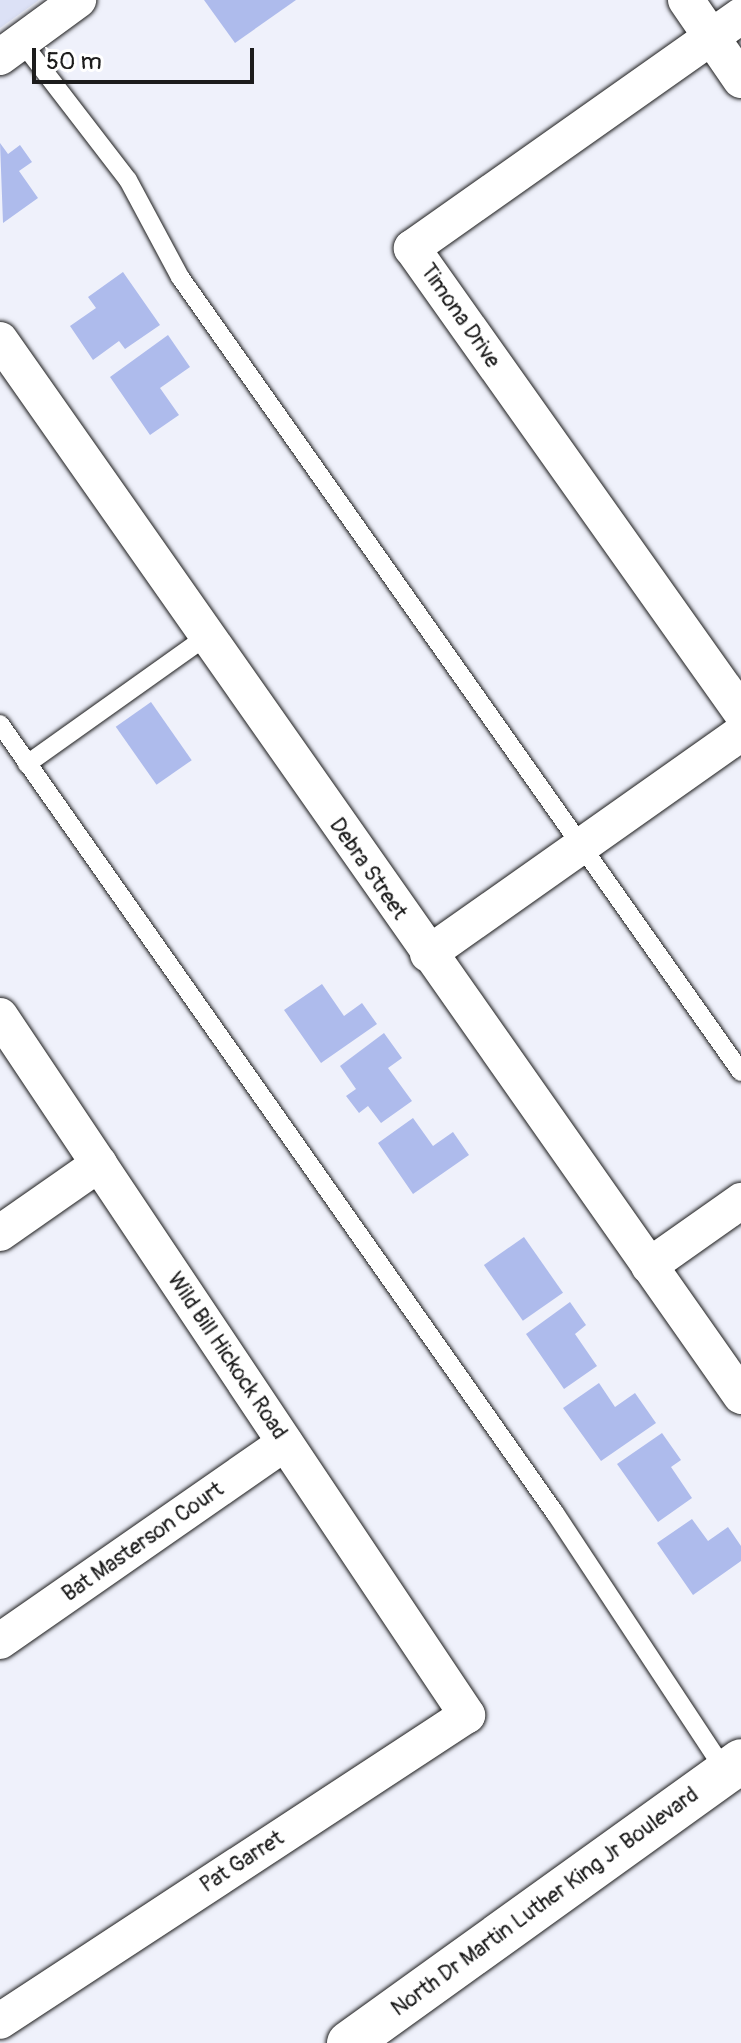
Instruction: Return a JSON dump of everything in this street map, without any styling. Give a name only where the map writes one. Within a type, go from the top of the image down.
[{"type":"street","points":[[11,49],[78,0]]},
{"type":"street","points":[[686,0],[709,38],[741,80]]},
{"type":"street","name":"Timona Drive","points":[[741,16],[412,248],[741,712]]},
{"type":"street","name":"Debra Street","points":[[0,340],[741,1396]]},
{"type":"street","points":[[428,954],[741,733]]},
{"type":"street","name":"Wild Bill Hickock Road","points":[[0,1016],[455,1697]]},
{"type":"street","points":[[0,1233],[99,1164]]},
{"type":"street","points":[[649,1266],[741,1201]]},
{"type":"street","name":"Bat Masterson Court","points":[[0,1641],[285,1443]]},
{"type":"street","name":"Pat Garret","points":[[0,2021],[467,1715],[455,1697]]},
{"type":"street","name":"North Dr Martin Luther King Jr Boulevard","points":[[349,2043],[734,1766]]},
{"type":"lane","points":[[11,49],[128,180],[180,277],[741,1072]]},
{"type":"lane","points":[[27,764],[206,637]]},
{"type":"lane","points":[[0,724],[734,1766]]},
{"type":"shaded area","points":[[0,0],[39,0],[0,28]]},
{"type":"building","points":[[204,0],[296,0],[235,43]]},
{"type":"building","points":[[0,143],[8,154],[20,145],[32,162],[19,171],[38,198],[3,223]]},
{"type":"building","points":[[123,272],[160,325],[125,349],[119,341],[93,360],[70,326],[96,308],[88,297]]},
{"type":"building","points":[[168,335],[190,367],[160,388],[179,415],[150,435],[110,377]]},
{"type":"building","points":[[151,702],[192,760],[157,785],[116,727]]},
{"type":"building","points":[[322,984],[344,1016],[362,1003],[377,1024],[321,1063],[284,1010]]},
{"type":"building","points":[[384,1033],[402,1058],[388,1068],[412,1101],[381,1123],[368,1106],[359,1113],[346,1096],[356,1089],[340,1066]]},
{"type":"building","points":[[413,1118],[433,1146],[453,1132],[469,1155],[413,1194],[378,1143]]},
{"type":"building","points":[[524,1237],[563,1293],[523,1321],[484,1265]]},
{"type":"building","points":[[570,1302],[586,1325],[575,1334],[597,1366],[564,1389],[526,1334]]},
{"type":"building","points":[[599,1383],[615,1407],[635,1393],[656,1423],[601,1461],[563,1408]]},
{"type":"building","points":[[662,1433],[681,1460],[671,1467],[692,1498],[658,1522],[617,1464]]},
{"type":"building","points":[[692,1519],[708,1541],[728,1527],[741,1546],[741,1561],[693,1595],[657,1543]]}]
